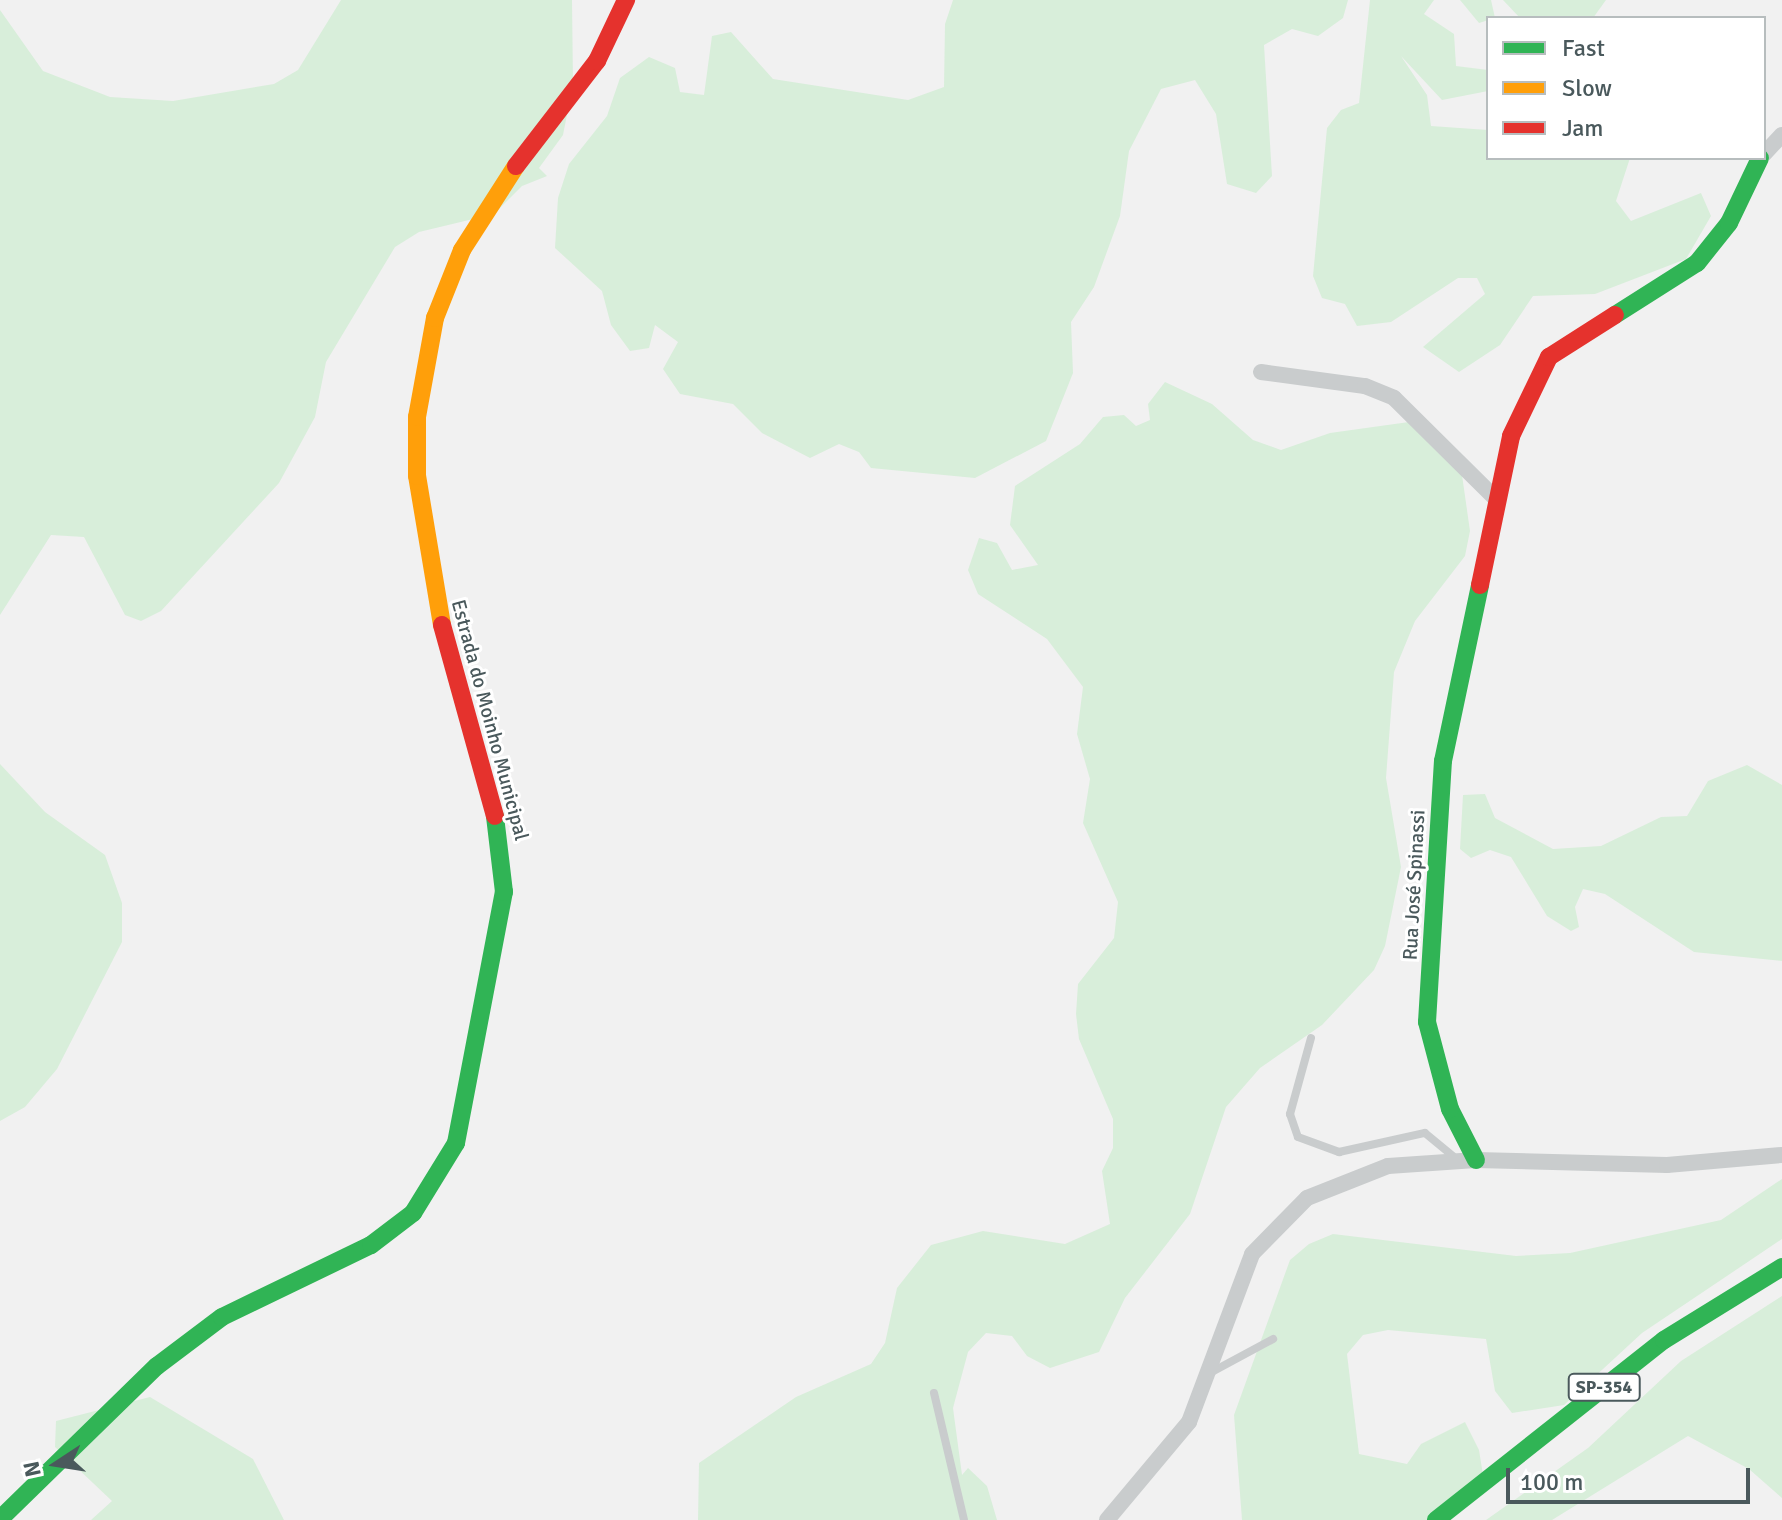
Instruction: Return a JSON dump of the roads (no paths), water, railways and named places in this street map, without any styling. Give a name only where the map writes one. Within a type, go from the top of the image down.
[{"type":"street","name":"Estrada do Moinho Municipal","points":[[0,1519],[157,1366],[222,1317],[371,1245],[413,1213],[456,1143],[504,892],[503,846],[432,589],[417,417],[435,318],[462,250],[536,136],[597,61],[626,0]]},
{"type":"street","name":"Rua José Spinassi","points":[[1766,152],[1782,135]]},
{"type":"street","name":"Rua José Spinassi","points":[[1468,1161],[1450,1109],[1427,1022],[1443,761],[1511,436],[1549,357],[1697,263],[1729,223],[1760,160]]},
{"type":"street","points":[[1261,372],[1365,386],[1394,398],[1498,501]]},
{"type":"street","points":[[1107,1520],[1171,1450],[1208,1374],[1252,1254],[1307,1198],[1373,1169],[1468,1161],[1667,1165],[1782,1155]]},
{"type":"street","name":"SP-354","points":[[1436,1520],[1664,1340],[1782,1267]]},
{"type":"lane","points":[[1311,1038],[1290,1114],[1298,1137],[1339,1152],[1425,1133],[1468,1161]]},
{"type":"lane","points":[[1208,1374],[1273,1339]]},
{"type":"lane","points":[[934,1393],[964,1520]]}]
